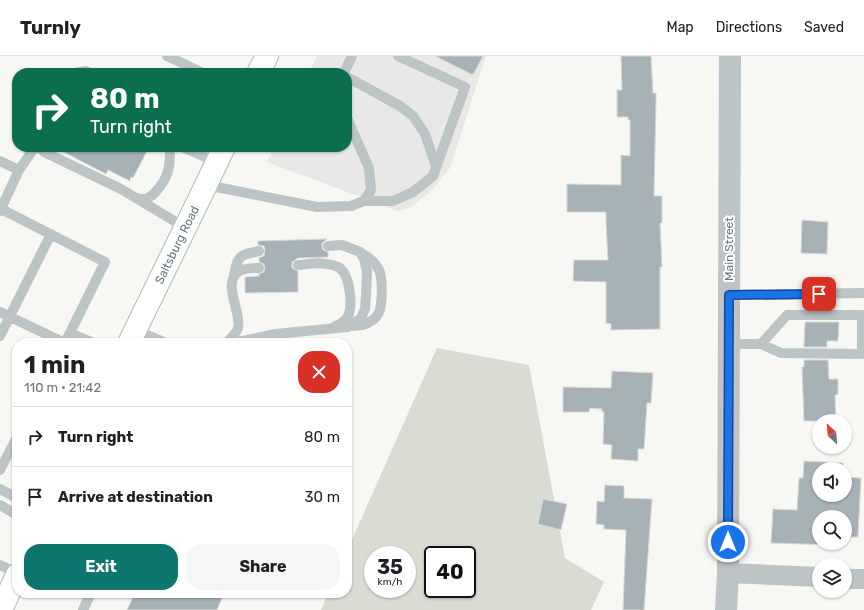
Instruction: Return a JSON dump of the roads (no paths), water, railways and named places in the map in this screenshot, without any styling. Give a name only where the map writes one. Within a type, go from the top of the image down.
[{"type":"main road","points":[[261,68],[267,56]]},
{"type":"main road","name":"Saltsburg Road","points":[[132,336],[186,228],[220,155]]},
{"type":"main road","points":[[5,606],[12,587]]},
{"type":"street","name":"Main Street","points":[[726,610],[728,573],[730,56]]},
{"type":"street","points":[[728,573],[812,577]]},
{"type":"street","points":[[852,578],[864,579]]},
{"type":"lane","points":[[167,56],[192,68]]},
{"type":"lane","points":[[346,68],[352,56]]},
{"type":"lane","points":[[206,185],[317,207],[351,206],[364,201],[393,201],[413,192],[433,176],[466,87],[398,56]]},
{"type":"lane","points":[[352,79],[400,106],[413,116],[425,134],[436,166]]},
{"type":"lane","points":[[352,129],[369,168],[371,190],[364,201]]},
{"type":"lane","points":[[32,152],[19,170],[0,210],[105,262],[68,338]]},
{"type":"lane","points":[[44,152],[114,186],[186,228]]},
{"type":"lane","points":[[136,198],[146,199],[154,194],[162,185],[168,175],[170,152]]},
{"type":"lane","points":[[206,152],[220,155]]},
{"type":"lane","points":[[0,161],[19,170]]},
{"type":"lane","points":[[0,336],[51,234]]},
{"type":"lane","points":[[257,338],[275,334],[360,326],[370,322],[378,316],[381,293],[379,271],[372,260],[360,252],[342,245],[328,246]]},
{"type":"lane","points":[[230,338],[237,330],[238,324],[236,306],[232,294],[237,261],[242,255],[259,251]]},
{"type":"lane","points":[[348,327],[361,318],[365,309],[367,271],[364,259],[360,252]]},
{"type":"lane","points":[[298,265],[324,264],[338,267],[346,274],[349,282],[349,315],[344,322],[332,328]]},
{"type":"lane","points":[[234,277],[238,271],[259,268]]},
{"type":"lane","points":[[729,295],[864,293]]},
{"type":"lane","points":[[0,312],[54,338]]},
{"type":"lane","points":[[729,344],[761,344],[781,353],[862,354],[862,316],[787,315],[761,344]]},
{"type":"lane","points":[[70,333],[82,338]]},
{"type":"lane","points":[[0,470],[12,447]]},
{"type":"lane","points":[[0,489],[12,495]]},
{"type":"lane","points":[[0,505],[12,511]]},
{"type":"lane","points":[[0,565],[12,571]]},
{"type":"lane","points":[[83,610],[89,598]]}]
